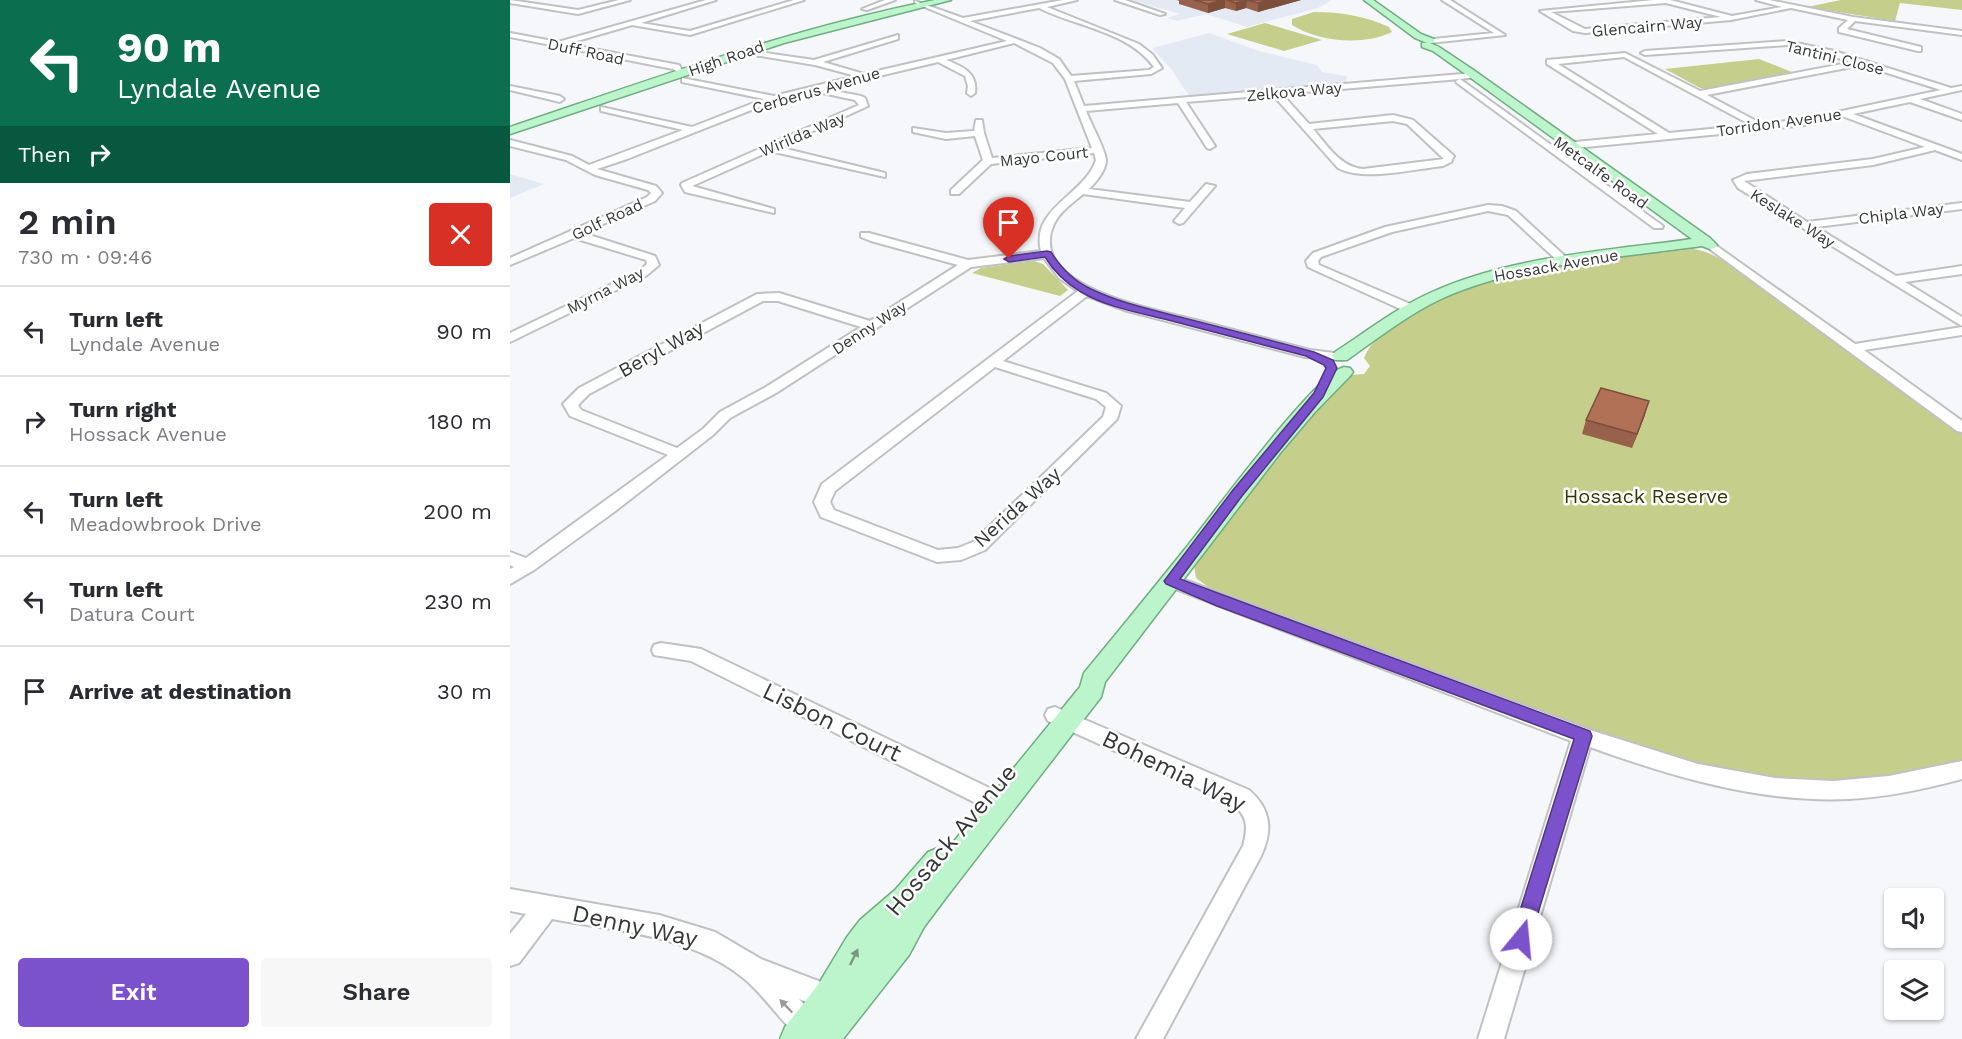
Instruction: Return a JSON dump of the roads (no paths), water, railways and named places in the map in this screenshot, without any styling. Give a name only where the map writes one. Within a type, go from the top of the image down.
[{"type":"main road","name":"High Road","points":[[510,126],[798,31],[922,2],[947,0]]},
{"type":"main road","name":"Metcalfe Road","points":[[1368,0],[1429,43],[1466,75],[1705,243]]},
{"type":"main road","name":"High Road","points":[[510,131],[835,24],[922,2]]},
{"type":"main road","name":"Hossack Avenue","points":[[812,1036],[838,1002],[898,944],[913,917],[994,801],[1061,718],[1092,690],[1093,680],[1238,493],[1319,394],[1343,360],[1411,309],[1438,295],[1477,280],[1564,261],[1705,243]]},
{"type":"street","points":[[510,1],[578,12],[627,0]]},
{"type":"street","points":[[557,44],[713,0]]},
{"type":"street","points":[[631,23],[690,33],[801,0]]},
{"type":"street","points":[[865,9],[892,0]]},
{"type":"street","points":[[962,20],[1074,0]]},
{"type":"street","points":[[1118,0],[1162,14]]},
{"type":"street","points":[[1429,43],[1501,35],[1445,0]]},
{"type":"street","points":[[1759,0],[1853,19],[1962,33]]},
{"type":"street","name":"Glencairn Way","points":[[1732,18],[1665,1],[1543,11],[1583,31],[1732,18],[1789,7]]},
{"type":"street","points":[[922,2],[1037,50],[1056,61],[1069,79],[1099,150],[1100,168],[1096,176],[1052,218],[1046,231],[1047,254],[1056,268],[1086,291],[1136,309],[1310,354],[1343,360]]},
{"type":"street","points":[[1040,6],[1131,43],[1142,50],[1158,68],[1151,72],[1069,79]]},
{"type":"street","points":[[1853,19],[1842,30],[1918,49]]},
{"type":"street","name":"Duff Road","points":[[510,35],[678,70],[706,65]]},
{"type":"street","points":[[816,63],[895,37]]},
{"type":"street","name":"Cerberus Avenue","points":[[589,168],[774,98],[1015,41]]},
{"type":"street","name":"Tantini Close","points":[[1645,53],[1787,43],[1863,63],[1950,90]]},
{"type":"street","points":[[761,54],[816,63],[862,76]]},
{"type":"street","points":[[1668,137],[1550,62],[1624,55],[1762,127]]},
{"type":"street","points":[[938,59],[971,77],[973,87],[971,93]]},
{"type":"street","points":[[1700,94],[1863,63]]},
{"type":"street","name":"Duff Road","points":[[669,77],[678,70]]},
{"type":"street","points":[[1466,75],[1530,133],[1658,226]]},
{"type":"street","name":"Zelkova Way","points":[[1082,110],[1466,75]]},
{"type":"street","points":[[685,80],[774,98]]},
{"type":"street","points":[[513,88],[533,84]]},
{"type":"street","points":[[513,88],[560,99]]},
{"type":"street","name":"Wirilda Way","points":[[770,212],[689,190],[686,185],[864,106],[862,100],[858,98],[810,88]]},
{"type":"street","name":"Torridon Avenue","points":[[1571,147],[1804,122],[1962,88]]},
{"type":"street","points":[[1276,93],[1341,166],[1351,171],[1363,172],[1443,163],[1448,160],[1449,156],[1410,122],[1403,120],[1393,118],[1307,127]]},
{"type":"street","points":[[1910,99],[1962,117]]},
{"type":"street","points":[[1182,101],[1210,146]]},
{"type":"street","points":[[604,109],[693,130]]},
{"type":"street","points":[[1843,113],[1962,156]]},
{"type":"street","name":"Mayo Court","points":[[979,122],[979,133],[988,161]]},
{"type":"street","points":[[916,130],[946,136],[979,133]]},
{"type":"street","points":[[1530,133],[1549,132]]},
{"type":"street","name":"Golf Road","points":[[510,142],[569,158],[598,173],[652,188],[657,193],[651,199],[510,262]]},
{"type":"street","name":"Keslake Way","points":[[1937,147],[1873,162],[1738,180],[1742,186],[1962,322]]},
{"type":"street","points":[[769,148],[881,175]]},
{"type":"street","name":"Mayo Court","points":[[955,192],[981,171],[988,161],[1099,150]]},
{"type":"street","points":[[1179,221],[1209,186]]},
{"type":"street","points":[[1080,191],[1193,206]]},
{"type":"street","name":"Chipla Way","points":[[1805,225],[1962,206]]},
{"type":"street","points":[[1411,309],[1314,267],[1312,261],[1317,255],[1389,229],[1488,208],[1503,209],[1512,213],[1564,261]]},
{"type":"street","name":"Myrna Way","points":[[510,338],[643,273],[653,265],[651,258],[574,234]]},
{"type":"street","points":[[865,235],[968,264],[1047,254]]},
{"type":"street","name":"Metcalfe Road","points":[[1705,243],[1723,260],[1744,270],[1962,428]]},
{"type":"street","name":"Denny Way","points":[[510,578],[608,508],[677,453],[708,432],[744,414],[771,390],[968,264]]},
{"type":"street","points":[[1894,280],[1962,270]]},
{"type":"street","name":"Nerida Way","points":[[993,362],[1101,396],[1114,406],[1110,419],[980,546],[961,554],[937,556],[827,513],[822,502],[828,488],[993,362],[1086,291]]},
{"type":"street","name":"Beryl Way","points":[[677,453],[575,413],[570,404],[584,391],[761,297],[779,297],[871,326]]},
{"type":"street","points":[[1852,348],[1962,331]]},
{"type":"street","points":[[510,558],[528,566]]},
{"type":"street","points":[[1171,581],[1584,736],[1676,768],[1729,780],[1814,790],[1898,786],[1962,770]]},
{"type":"street","name":"Lisbon Court","points":[[662,650],[694,654],[994,801]]},
{"type":"street","name":"Bohemia Way","points":[[1061,718],[1241,797],[1254,808],[1257,815],[1258,831],[1253,849],[1149,1039]]},
{"type":"street","points":[[1491,1039],[1584,736]]},
{"type":"street","name":"Denny Way","points":[[510,900],[659,927],[715,944],[753,969],[838,1002]]},
{"type":"street","points":[[510,954],[546,908]]},
{"type":"street","name":"Denny Way","points":[[753,969],[812,1036]]},
{"type":"park label","name":"Hossack Reserve","points":[[1646,496]]}]
